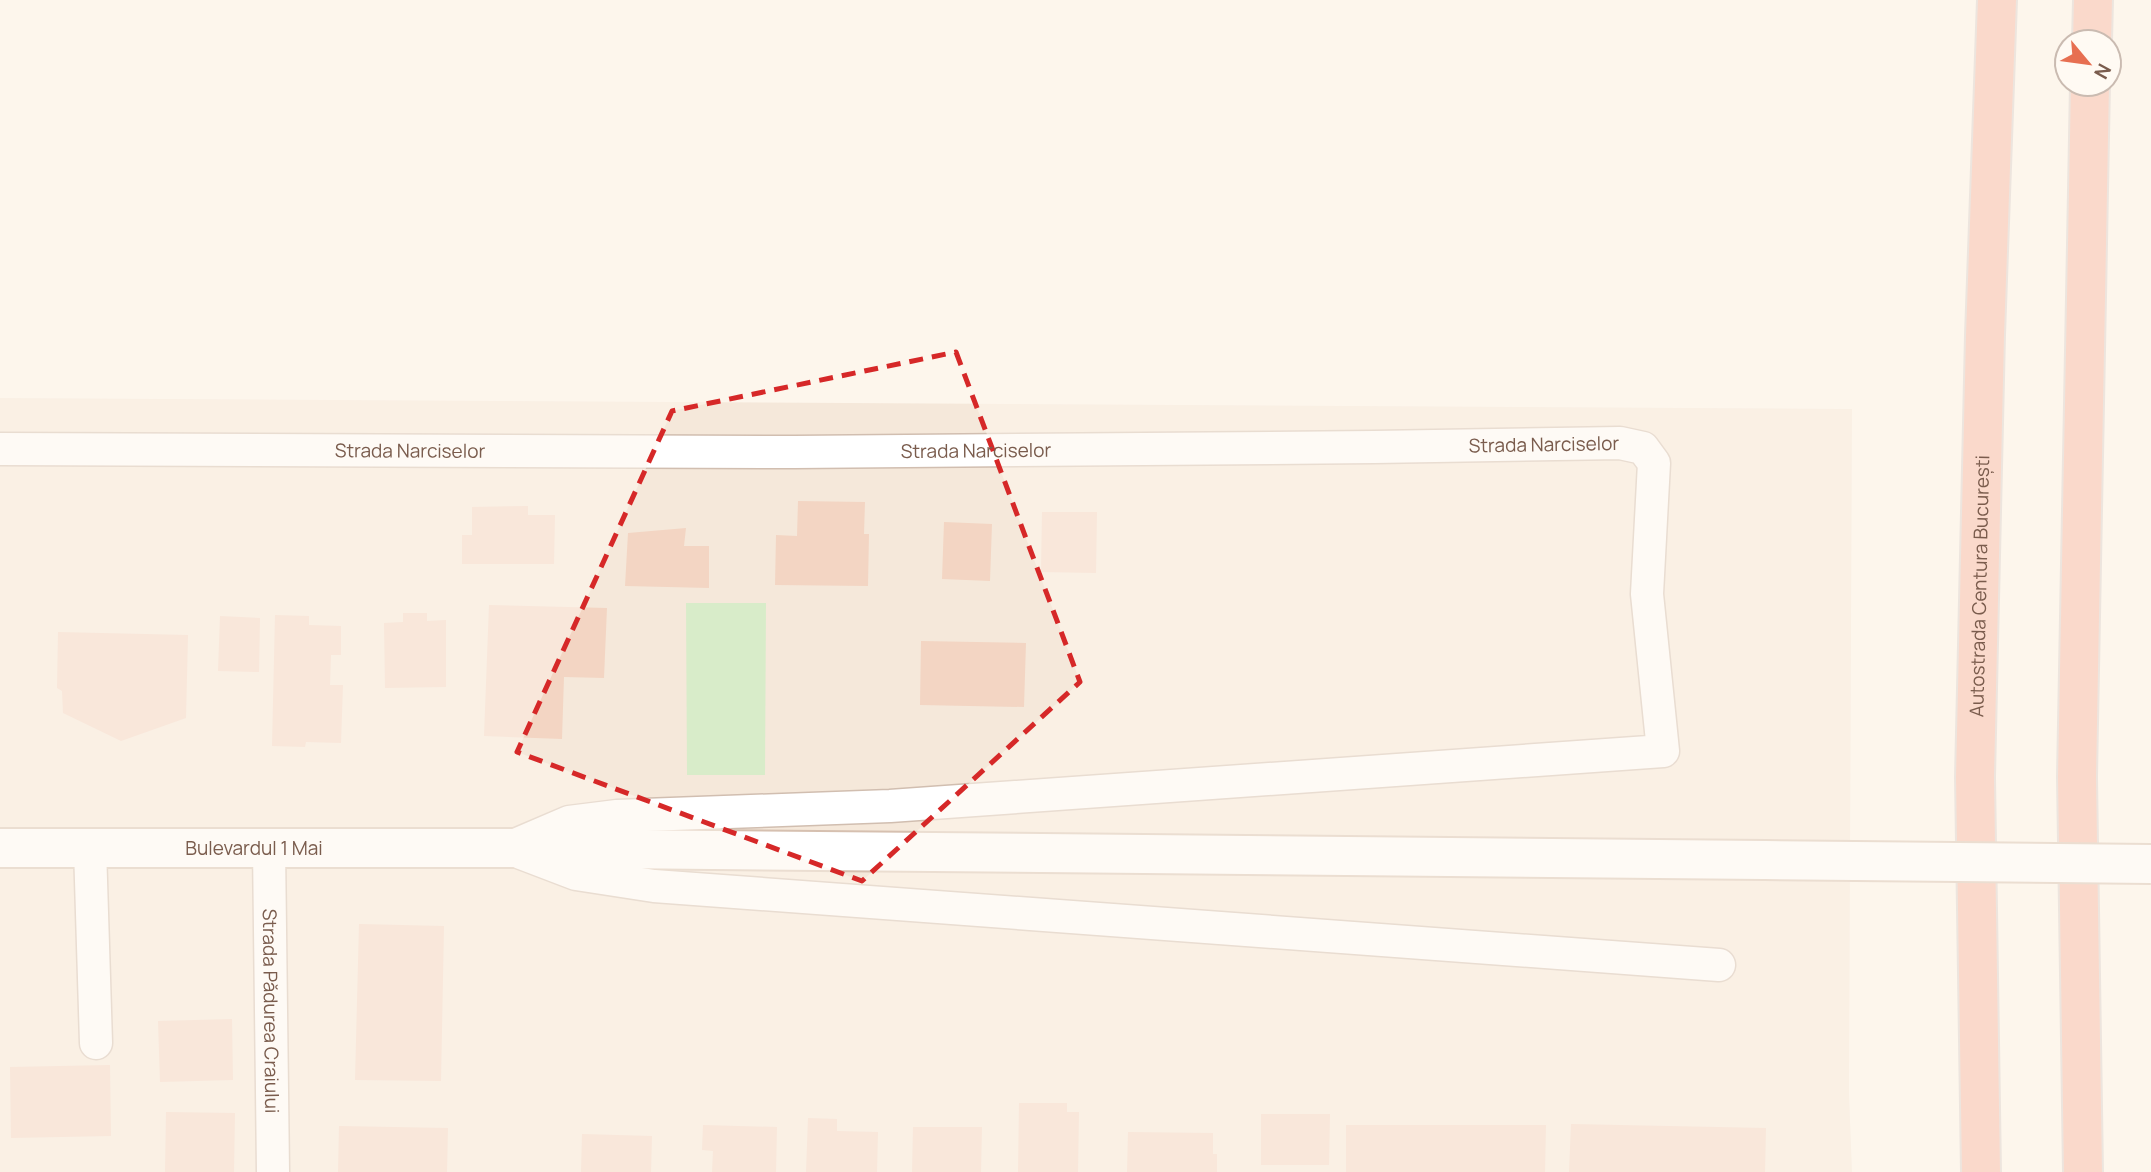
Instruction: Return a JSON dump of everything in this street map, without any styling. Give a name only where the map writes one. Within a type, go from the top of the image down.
[{"type":"highway","name":"Autostrada Centura București","points":[[1980,1172],[1975,777],[1985,335],[1997,0]]},
{"type":"highway","points":[[2092,28],[2093,0]]},
{"type":"highway","points":[[2083,1172],[2077,776],[2090,98]]},
{"type":"main road","name":"Bulevardul 1 Mai","points":[[0,848],[507,848],[2151,864]]},
{"type":"street","name":"Strada Narciselor","points":[[0,449],[795,452],[1620,443],[1643,448],[1654,463],[1647,594],[1663,751],[890,806],[617,816],[569,822],[507,848]]},
{"type":"street","points":[[90,848],[96,1043]]},
{"type":"street","name":"Strada Pădurea Craiului","points":[[269,848],[273,1172]]},
{"type":"street","points":[[507,848],[576,874],[654,886],[1719,965]]},
{"type":"highlighted area","points":[[956,352],[1080,682],[862,881],[517,752],[672,411]]},
{"type":"shaded area","points":[[0,398],[1852,409],[1849,1093],[1852,1172],[0,1172]]},
{"type":"green space","points":[[686,603],[766,603],[765,775],[687,775]]},
{"type":"building","points":[[798,501],[865,502],[864,534],[869,534],[868,586],[775,585],[776,535],[797,536]]},
{"type":"building","points":[[528,506],[528,515],[555,515],[554,564],[462,564],[462,535],[472,535],[472,507]]},
{"type":"building","points":[[1042,512],[1097,512],[1096,573],[1041,572]]},
{"type":"building","points":[[944,522],[992,524],[990,581],[942,579]]},
{"type":"building","points":[[686,528],[684,546],[709,546],[709,588],[625,586],[628,533]]},
{"type":"building","points":[[489,605],[607,608],[604,678],[564,677],[562,739],[484,736]]},
{"type":"building","points":[[403,613],[427,613],[427,621],[446,620],[446,687],[385,688],[384,623],[403,622]]},
{"type":"building","points":[[275,615],[309,616],[309,625],[341,626],[341,655],[331,655],[330,685],[343,685],[341,743],[306,742],[305,747],[272,746]]},
{"type":"building","points":[[220,616],[260,618],[259,672],[218,671]]},
{"type":"building","points":[[58,632],[188,635],[186,718],[121,741],[63,713],[62,691],[57,688]]},
{"type":"building","points":[[921,641],[1026,643],[1024,707],[920,705]]},
{"type":"building","points":[[359,924],[444,926],[441,1081],[355,1080]]},
{"type":"building","points":[[232,1019],[233,1080],[160,1082],[158,1021]]},
{"type":"building","points":[[110,1065],[111,1136],[11,1138],[10,1067]]},
{"type":"building","points":[[1019,1103],[1067,1103],[1067,1112],[1079,1112],[1078,1172],[1018,1172]]},
{"type":"building","points":[[166,1112],[235,1113],[234,1172],[165,1172]]},
{"type":"building","points":[[1261,1114],[1330,1114],[1329,1165],[1261,1165]]},
{"type":"building","points":[[808,1118],[837,1119],[837,1131],[878,1132],[877,1172],[806,1172]]},
{"type":"building","points":[[1571,1124],[1766,1128],[1765,1172],[1569,1172]]},
{"type":"building","points":[[703,1125],[777,1127],[776,1172],[712,1172],[713,1151],[702,1150]]},
{"type":"building","points":[[1346,1125],[1546,1125],[1545,1172],[1346,1172]]},
{"type":"building","points":[[339,1126],[448,1128],[447,1172],[338,1172]]},
{"type":"building","points":[[913,1127],[982,1127],[981,1172],[912,1172]]},
{"type":"building","points":[[1128,1132],[1213,1133],[1213,1154],[1217,1154],[1217,1172],[1127,1172]]},
{"type":"building","points":[[582,1134],[652,1136],[651,1172],[581,1172]]}]
